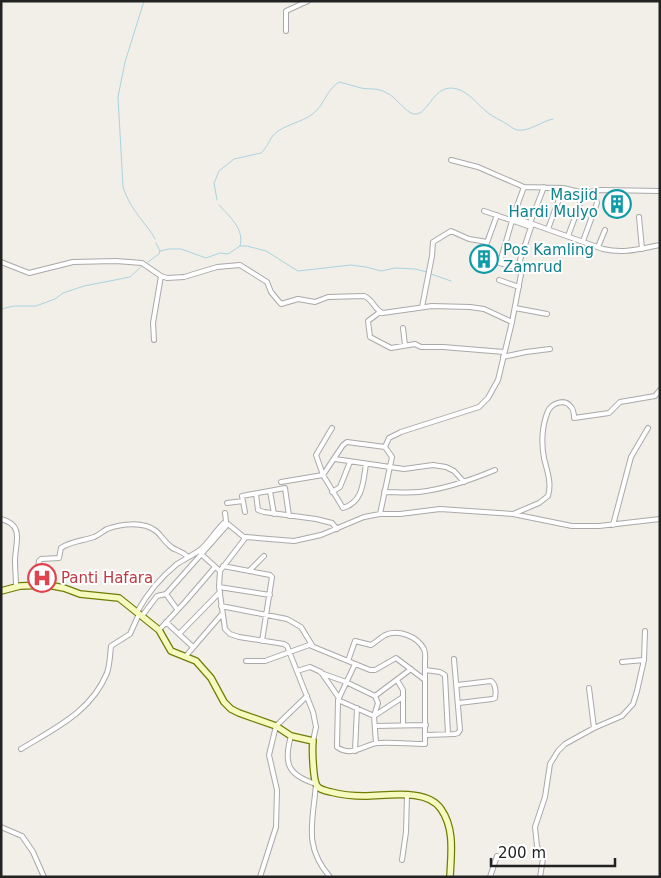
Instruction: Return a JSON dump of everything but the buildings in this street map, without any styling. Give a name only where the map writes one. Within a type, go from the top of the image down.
[{"type":"street","points":[[286,31],[286,11],[308,1]]},
{"type":"street","points":[[451,160],[478,167],[524,187],[563,188],[584,194],[601,190],[660,191]]},
{"type":"street","points":[[500,262],[512,219],[524,187]]},
{"type":"street","points":[[384,446],[389,438],[401,432],[443,420],[485,403],[498,380],[515,308],[522,269],[520,260],[544,187]]},
{"type":"street","points":[[548,229],[563,188]]},
{"type":"street","points":[[583,241],[597,204],[594,192]]},
{"type":"street","points":[[568,236],[584,194]]},
{"type":"street","points":[[484,211],[548,229],[616,252],[627,252],[660,245]]},
{"type":"street","points":[[497,215],[485,248],[488,256],[522,269]]},
{"type":"street","points":[[638,217],[642,249]]},
{"type":"street","points":[[598,247],[605,230]]},
{"type":"street","points":[[422,307],[433,242],[451,231],[469,239],[487,242]]},
{"type":"street","points":[[1,262],[29,273],[74,262],[116,260],[142,263],[167,278],[184,277],[212,268],[240,265],[267,282],[271,292],[281,304],[298,298],[315,302],[328,297],[364,296],[370,298],[380,312],[386,313],[422,307],[477,308],[512,322]]},
{"type":"street","points":[[154,340],[153,323],[161,276]]},
{"type":"street","points":[[499,280],[518,287]]},
{"type":"street","points":[[515,308],[547,314]]},
{"type":"street","points":[[380,312],[368,321],[371,338],[391,348],[415,344],[421,347],[443,347],[504,354],[550,350]]},
{"type":"street","points":[[403,328],[405,345]]},
{"type":"street","points":[[513,514],[539,503],[548,496],[550,485],[543,440],[546,416],[552,405],[557,403],[568,404],[572,408],[574,418],[580,418],[609,412],[620,402],[655,396],[660,390]]},
{"type":"street","points":[[332,428],[316,455],[323,475],[343,508],[358,499],[363,488],[366,464]]},
{"type":"street","points":[[612,525],[632,457],[648,428]]},
{"type":"street","points":[[281,482],[323,475],[343,444],[347,442],[384,446],[392,457],[380,514]]},
{"type":"street","points":[[335,459],[408,469],[433,465],[446,467],[454,470],[464,482]]},
{"type":"street","points":[[332,492],[340,487],[350,462]]},
{"type":"street","points":[[384,492],[420,492],[464,482],[495,470]]},
{"type":"street","points":[[244,512],[242,496],[285,488],[289,516]]},
{"type":"street","points":[[270,491],[274,514]]},
{"type":"street","points":[[256,494],[258,510],[316,519],[332,523],[337,528]]},
{"type":"street","points":[[227,503],[243,501]]},
{"type":"street","points":[[139,614],[157,596],[166,594],[228,524],[247,537],[294,542],[314,537],[364,517],[440,509],[513,514],[572,526],[612,525],[660,519]]},
{"type":"street","points":[[21,749],[79,713],[89,703],[107,673],[111,646],[130,634],[153,588],[166,574],[201,549],[215,531],[226,521],[225,513]]},
{"type":"street","points":[[1,519],[14,525],[18,538],[15,569],[16,587]]},
{"type":"street","points":[[36,586],[39,561],[41,559],[59,558],[61,548],[67,544],[92,537],[108,529],[126,525],[143,525],[151,528],[170,546],[188,557]]},
{"type":"street","points":[[247,537],[220,571],[219,590],[225,629],[230,634],[239,637],[284,644],[290,651],[315,719],[316,727],[312,741],[312,752],[316,784],[312,842],[314,854],[320,866],[330,877]]},
{"type":"street","points":[[200,554],[220,571]]},
{"type":"street","points":[[249,571],[264,556]]},
{"type":"street","points":[[223,566],[271,576],[262,641]]},
{"type":"street","points":[[159,630],[215,567]]},
{"type":"street","points":[[1,591],[16,587],[48,586],[64,588],[70,592],[115,597],[122,600],[159,630],[171,651],[196,661],[211,678],[224,702],[235,712],[276,726],[291,736],[312,741]]},
{"type":"street","points":[[219,590],[270,594]]},
{"type":"street","points":[[179,634],[219,590]]},
{"type":"street","points":[[166,594],[177,609]]},
{"type":"street","points":[[221,606],[287,619],[298,625],[312,646]]},
{"type":"street","points":[[185,657],[222,614]]},
{"type":"street","points":[[166,622],[193,647]]},
{"type":"street","points":[[348,661],[355,642],[371,645],[385,635],[398,632],[411,637],[421,646],[425,654],[425,744],[376,743],[355,751],[344,751],[337,747],[338,699],[355,664]]},
{"type":"street","points":[[540,877],[543,859],[537,846],[536,827],[545,797],[550,764],[562,747],[594,728],[622,716],[633,704],[644,660],[645,632]]},
{"type":"street","points":[[246,661],[265,661],[305,645],[373,670],[396,658],[425,680]]},
{"type":"street","points":[[426,734],[457,734],[460,730],[454,659]]},
{"type":"street","points":[[622,662],[644,660]]},
{"type":"street","points":[[296,671],[310,667],[374,696],[378,703],[374,716],[376,743]]},
{"type":"street","points":[[374,696],[411,669]]},
{"type":"street","points":[[425,670],[440,672],[445,675],[448,734]]},
{"type":"street","points":[[321,673],[338,699],[374,716]]},
{"type":"street","points":[[396,680],[403,690],[403,725]]},
{"type":"street","points":[[457,685],[491,681],[494,684],[496,696],[492,699],[459,703]]},
{"type":"street","points":[[589,688],[594,728]]},
{"type":"street","points":[[260,877],[276,826],[278,812],[277,790],[269,755],[276,726],[307,696]]},
{"type":"street","points":[[374,716],[403,697]]},
{"type":"street","points":[[355,751],[357,708]]},
{"type":"street","points":[[375,726],[426,725]]},
{"type":"street","points":[[291,736],[287,751],[289,764],[299,778],[316,784],[324,791],[364,796],[421,796],[434,802],[441,808],[450,829],[450,877]]},
{"type":"street","points":[[402,860],[406,832],[407,795]]},
{"type":"street","points":[[1,827],[22,836],[33,852],[44,877]]},
{"type":"street","points":[[490,877],[497,856]]},
{"type":"waterway","points":[[144,1],[125,62],[118,97],[123,187],[133,208],[155,239]]},
{"type":"waterway","points":[[217,200],[214,183],[219,171],[234,159],[261,153],[278,131],[313,114],[332,88],[339,82],[383,91],[414,114],[424,110],[437,94],[449,88],[465,93],[489,114],[517,130],[531,128],[553,119]]},
{"type":"waterway","points":[[219,205],[238,228],[241,240],[240,246]]},
{"type":"waterway","points":[[148,262],[159,254],[160,251],[156,243]]},
{"type":"waterway","points":[[160,251],[181,249],[206,258],[220,253],[228,254],[240,246],[247,246],[266,251],[298,271],[351,265],[381,271],[395,268],[427,272]]},
{"type":"waterway","points":[[1,310],[14,306],[36,306],[55,299],[63,293],[84,286],[130,277],[141,267]]},
{"type":"waterway","points":[[431,274],[451,281]]},
{"type":"place","name":"Masjid Hardi Mulyo","points":[[617,204]]},
{"type":"place","name":"Pos Kamling Zamrud","points":[[484,259]]},
{"type":"place","name":"Panti Hafara","points":[[42,578]]}]
